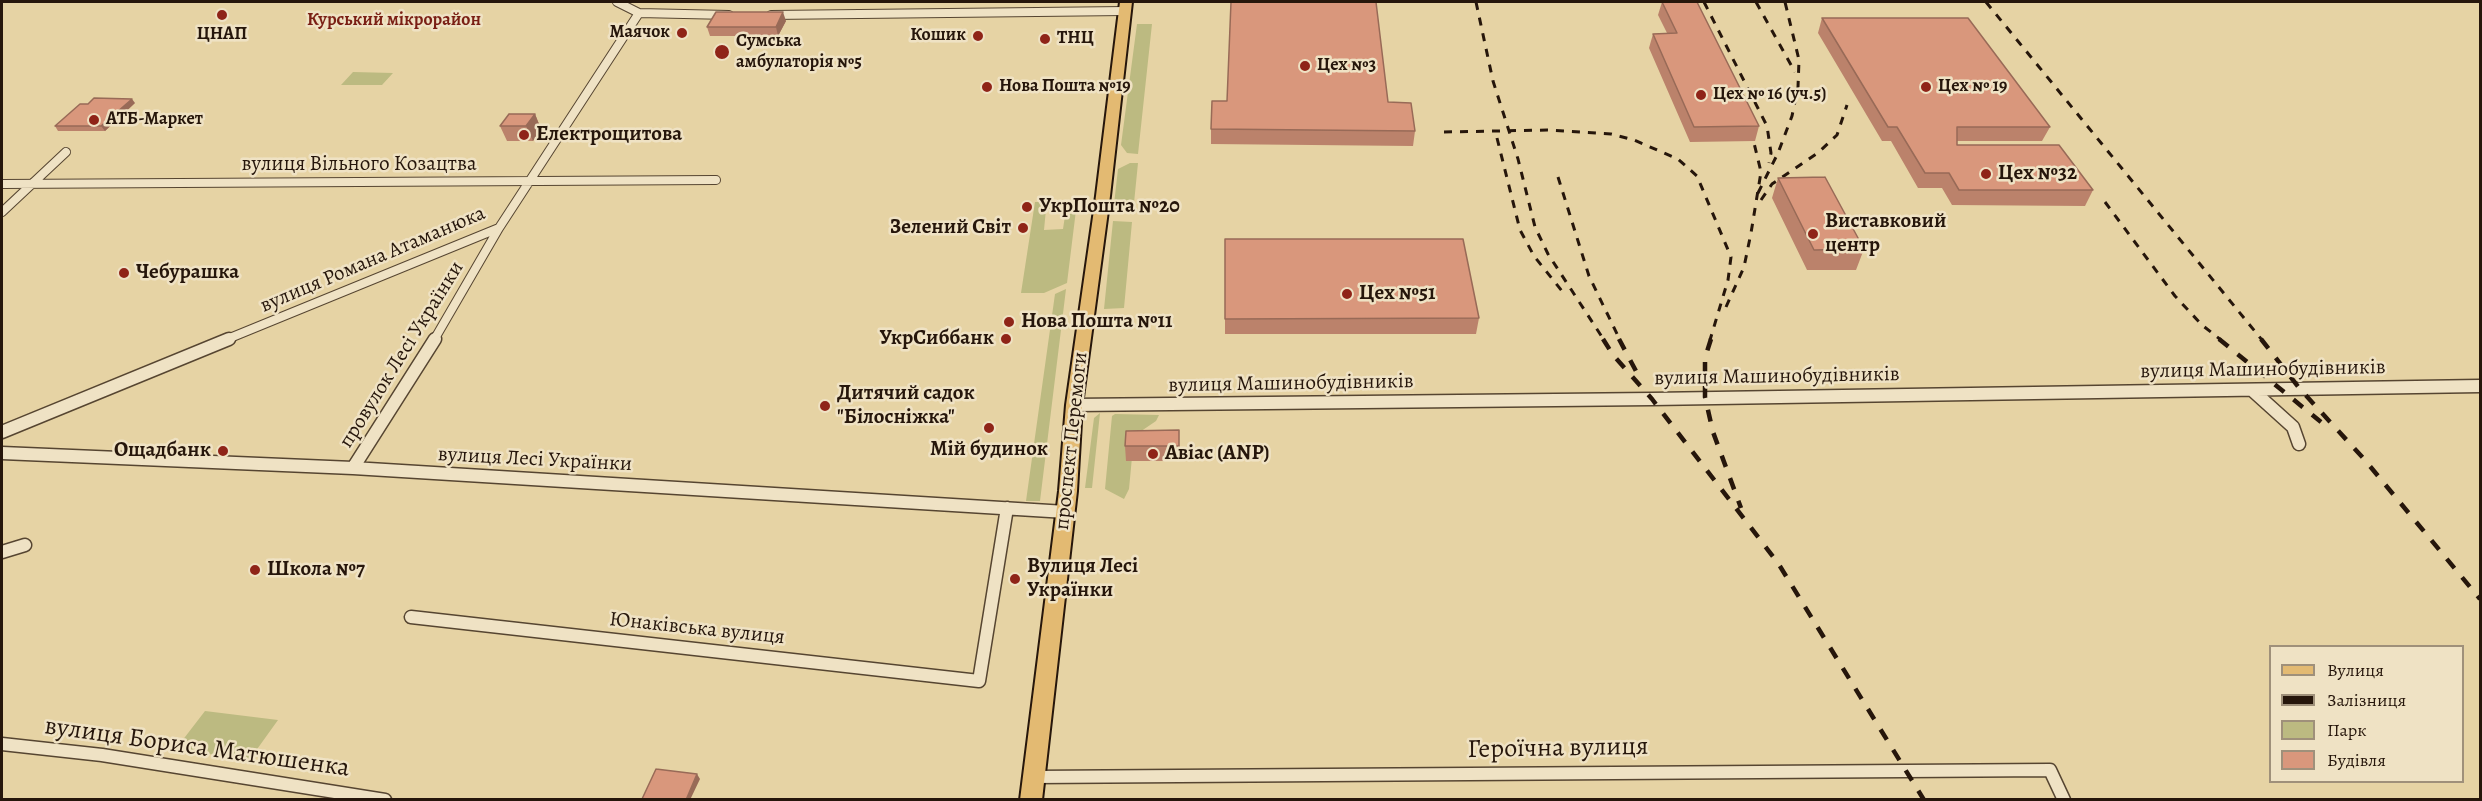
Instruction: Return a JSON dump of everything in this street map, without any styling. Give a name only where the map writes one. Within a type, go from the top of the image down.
[{"type":"main road","name":"проспект Перемоги","points":[[1031,800],[1066,512],[1074,405],[1126,6]]},
{"type":"street","points":[[617,2],[639,14],[741,15]]},
{"type":"street","name":"проспект Перемоги","points":[[764,15],[1126,6]]},
{"type":"street","name":"вулиця Романа Атаманюка","points":[[2,432],[500,228],[639,14]]},
{"type":"street","points":[[2,212],[66,152]]},
{"type":"street","name":"вулиця Вільного Козацтва","points":[[2,184],[716,180]]},
{"type":"street","name":"провулок Лесі Українки","points":[[353,468],[423,358],[500,228]]},
{"type":"street","name":"вулиця Машинобудівників","points":[[1074,405],[1652,399],[1705,396],[2481,386]]},
{"type":"street","points":[[2252,390],[2293,427],[2298,444]]},
{"type":"street","name":"вулиця Лесі Українки","points":[[2,453],[353,468],[1066,512]]},
{"type":"street","name":"Юнаківська вулиця","points":[[411,617],[979,681],[1007,508]]},
{"type":"street","points":[[2,552],[25,545]]},
{"type":"street","name":"вулиця Бориса Матюшенка","points":[[2,744],[102,755],[385,800]]},
{"type":"street","name":"Героїчна вулиця","points":[[1034,777],[2050,770],[2064,800]]},
{"type":"green space","points":[[1137,24],[1152,24],[1138,154],[1127,153],[1121,145]]},
{"type":"green space","points":[[353,72],[393,73],[382,85],[341,85]]},
{"type":"green space","points":[[1130,163],[1138,163],[1133,213],[1113,213],[1118,169]]},
{"type":"green space","points":[[1035,202],[1052,202],[1051,209],[1046,209],[1044,230],[1063,229],[1066,209],[1062,209],[1063,202],[1077,202],[1067,283],[1044,293],[1021,293]]},
{"type":"green space","points":[[1113,221],[1132,222],[1124,308],[1104,309]]},
{"type":"green space","points":[[1066,289],[1040,501],[1026,501],[1055,294]]},
{"type":"green space","points":[[1100,413],[1092,488],[1085,488],[1094,418]]},
{"type":"green space","points":[[1115,414],[1159,415],[1156,421],[1134,436],[1129,489],[1124,499],[1105,489],[1112,416]]},
{"type":"green space","points":[[205,711],[278,720],[250,759],[175,750]]},
{"type":"building","name":"Цех №3","points":[[1231,2],[1376,2],[1388,102],[1411,103],[1415,131],[1211,129],[1212,101],[1227,101]]},
{"type":"building","name":"Цех № 16 (уч.5)","points":[[1662,2],[1697,2],[1759,126],[1694,127],[1653,34],[1677,33]]},
{"type":"building","points":[[716,12],[783,12],[776,27],[707,27]]},
{"type":"building","points":[[1822,18],[1968,18],[2050,127],[1957,127],[1957,145],[2059,145],[2093,190],[1959,190],[1949,173],[1925,173],[1897,127],[1888,127]]},
{"type":"building","name":"АТБ-Маркет","points":[[94,98],[132,99],[101,126],[55,126],[80,104],[88,104]]},
{"type":"building","points":[[509,114],[535,114],[526,126],[500,126]]},
{"type":"building","points":[[1825,177],[1864,249],[1814,250],[1778,178]]},
{"type":"building","name":"Цех №51","points":[[1225,239],[1463,239],[1479,318],[1225,319]]},
{"type":"building","points":[[1179,430],[1179,446],[1125,446],[1126,431]]},
{"type":"building","points":[[656,769],[697,774],[686,800],[642,799]]},
{"type":"railway","points":[[1476,2],[1493,81],[1509,131]]},
{"type":"railway","points":[[1704,2],[1767,126],[1771,153],[1769,163]]},
{"type":"railway","points":[[1756,2],[1795,72]]},
{"type":"railway","points":[[1758,193],[1778,153],[1792,116],[1798,87],[1799,60],[1785,2]]},
{"type":"railway","points":[[1986,2],[2262,340]]},
{"type":"railway","points":[[1761,200],[1772,184],[1819,152],[1837,135],[1847,105]]},
{"type":"railway","points":[[1509,131],[1547,130],[1611,134],[1634,140],[1678,159],[1697,176],[1731,257],[1728,280],[1710,340]]},
{"type":"railway","points":[[1444,132],[1509,131]]},
{"type":"railway","points":[[1509,131],[1535,227],[1548,254],[1604,340]]},
{"type":"railway","points":[[1497,138],[1520,230],[1534,256],[1562,291]]},
{"type":"railway","points":[[1726,307],[1744,267],[1751,233],[1761,172],[1754,143]]},
{"type":"railway","points":[[1558,177],[1589,276],[1620,340]]},
{"type":"railway","points":[[2105,202],[2175,296],[2202,325],[2221,340]]},
{"type":"railway","points":[[1603,339],[1613,355],[1652,399],[1778,563],[1924,800]]},
{"type":"railway","points":[[1619,339],[1637,373]]},
{"type":"railway","points":[[1711,339],[1705,358],[1705,397],[1713,432],[1741,508]]},
{"type":"railway","points":[[2219,339],[2321,422]]},
{"type":"railway","points":[[2261,339],[2300,389],[2364,459],[2480,599]]},
{"type":"place","name":"ЦНАП","points":[[222,15]]},
{"type":"place","name":"Маячок","points":[[682,33]]},
{"type":"place","name":"Кошик","points":[[978,36]]},
{"type":"place","name":"ТНЦ","points":[[1045,39]]},
{"type":"place","name":"Сумська амбулаторія №5","points":[[722,52]]},
{"type":"place","name":"Цех №3","points":[[1305,66]]},
{"type":"place","name":"Нова Пошта №19","points":[[987,87]]},
{"type":"place","name":"Цех № 19","points":[[1926,87]]},
{"type":"place","name":"Цех № 16 (уч.5)","points":[[1701,95]]},
{"type":"place","name":"АТБ-Маркет","points":[[94,120]]},
{"type":"place","name":"Електрощитова","points":[[524,135]]},
{"type":"place","name":"Цех №32","points":[[1986,174]]},
{"type":"place","name":"УкрПошта №20","points":[[1027,207]]},
{"type":"place","name":"Зелений Світ","points":[[1023,228]]},
{"type":"place","name":"Виставковий центр","points":[[1813,234]]},
{"type":"place","name":"Чебурашка","points":[[124,273]]},
{"type":"place","name":"Цех №51","points":[[1347,294]]},
{"type":"place","name":"Нова Пошта №11","points":[[1009,322]]},
{"type":"place","name":"УкрСиббанк","points":[[1006,339]]},
{"type":"place","name":"Дитячий садок \"Білосніжка\"","points":[[825,406]]},
{"type":"place","name":"Мій будинок","points":[[989,428]]},
{"type":"place","name":"Ощадбанк","points":[[223,451]]},
{"type":"place","name":"Авіас (ANP)","points":[[1153,454]]},
{"type":"place","name":"Школа №7","points":[[255,570]]},
{"type":"place","name":"Вулиця Лесі Українки","points":[[1015,579]]},
{"type":"district","name":"Курський мікрорайон","points":[[394,21]]}]
